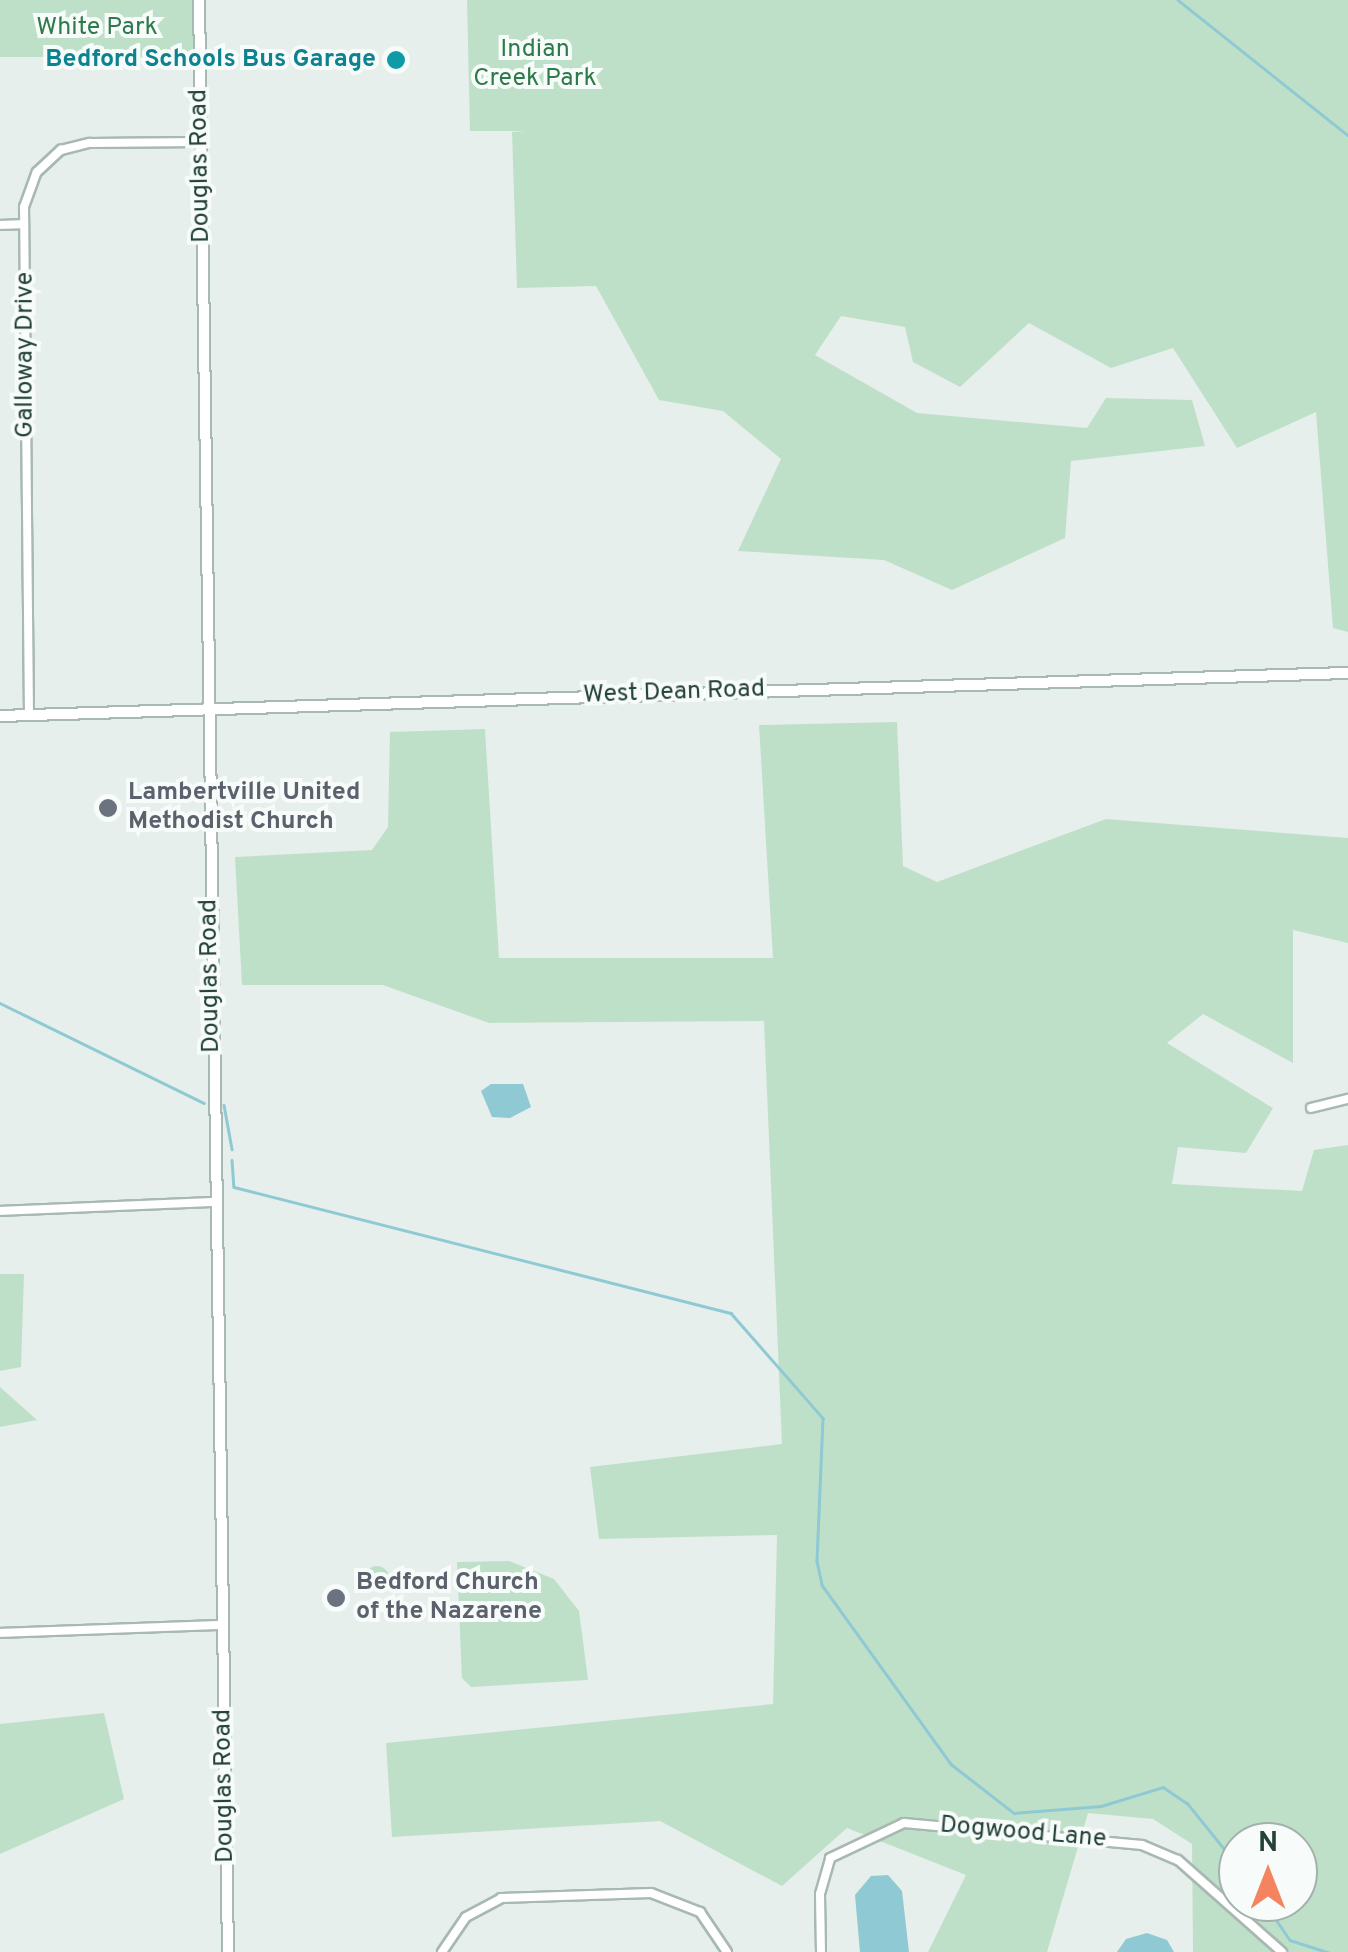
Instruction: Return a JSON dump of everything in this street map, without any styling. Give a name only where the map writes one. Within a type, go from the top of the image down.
[{"type":"street","name":"Douglas Road","points":[[199,0],[228,1952]]},
{"type":"street","name":"Galloway Drive","points":[[29,715],[24,224],[37,172],[62,150],[90,142],[200,142]]},
{"type":"street","points":[[0,225],[24,224]]},
{"type":"street","name":"West Dean Road","points":[[0,716],[1348,672]]},
{"type":"street","points":[[1311,1108],[1348,1099]]},
{"type":"street","points":[[0,1211],[214,1202]]},
{"type":"street","points":[[0,1633],[221,1625]]},
{"type":"street","name":"Dogwood Lane","points":[[821,1952],[820,1894],[830,1858],[904,1823],[1142,1845],[1178,1860],[1282,1952]]},
{"type":"street","points":[[442,1952],[466,1917],[501,1898],[651,1893],[700,1912],[727,1952]]},
{"type":"green space","name":"White Park","points":[[0,0],[193,0],[193,57],[0,57]]},
{"type":"green space","name":"Indian Creek Park","points":[[467,0],[1348,0],[1348,632],[1333,628],[1316,412],[1237,448],[1173,348],[1111,368],[1029,323],[960,387],[913,362],[905,327],[841,316],[815,355],[917,413],[1087,428],[1106,398],[1192,400],[1205,446],[1071,461],[1065,538],[952,590],[884,560],[738,551],[781,459],[723,411],[659,400],[596,286],[517,288],[512,132],[526,131],[470,131]]},
{"type":"green space","points":[[897,722],[903,866],[937,882],[1106,819],[1348,838],[1348,943],[1293,930],[1293,1063],[1203,1014],[1167,1043],[1273,1108],[1246,1153],[1178,1147],[1172,1184],[1302,1191],[1314,1150],[1348,1145],[1348,1952],[1193,1952],[1192,1844],[1153,1819],[1088,1813],[1047,1952],[928,1952],[966,1875],[847,1828],[782,1886],[660,1821],[392,1837],[386,1743],[773,1704],[777,1535],[599,1539],[590,1467],[782,1444],[764,1021],[489,1023],[383,985],[242,985],[235,857],[372,850],[388,827],[390,732],[485,729],[499,958],[773,958],[759,725]]},
{"type":"green space","points":[[0,1274],[24,1274],[21,1367],[0,1371]]},
{"type":"green space","points":[[0,1387],[37,1420],[0,1427]]},
{"type":"green space","points":[[509,1561],[554,1579],[579,1611],[588,1680],[471,1687],[462,1678],[457,1562]]},
{"type":"green space","points":[[377,1566],[389,1578],[377,1590],[365,1578]]},
{"type":"green space","points":[[104,1713],[124,1799],[0,1854],[0,1724]]},
{"type":"water","points":[[491,1084],[523,1084],[531,1107],[510,1118],[492,1117],[481,1091]]},
{"type":"water","points":[[888,1875],[902,1891],[909,1952],[860,1952],[855,1895],[871,1876]]},
{"type":"water","points":[[1147,1933],[1167,1940],[1174,1952],[1117,1952],[1126,1939]]},
{"type":"waterway","points":[[1178,0],[1348,135]]},
{"type":"waterway","points":[[0,1003],[204,1103]]},
{"type":"waterway","points":[[224,1105],[232,1149]]},
{"type":"waterway","points":[[232,1160],[234,1187],[731,1313],[823,1418],[817,1561],[822,1585],[951,1764],[1014,1813],[1101,1806],[1163,1787],[1188,1804],[1218,1841]]},
{"type":"waterway","points":[[1278,1922],[1290,1940],[1328,1952]]},
{"type":"place","name":"Bedford Schools Bus Garage","points":[[396,60]]},
{"type":"place","name":"Lambertville United Methodist Church","points":[[108,808]]},
{"type":"place","name":"Bedford Church of the Nazarene","points":[[336,1598]]}]
